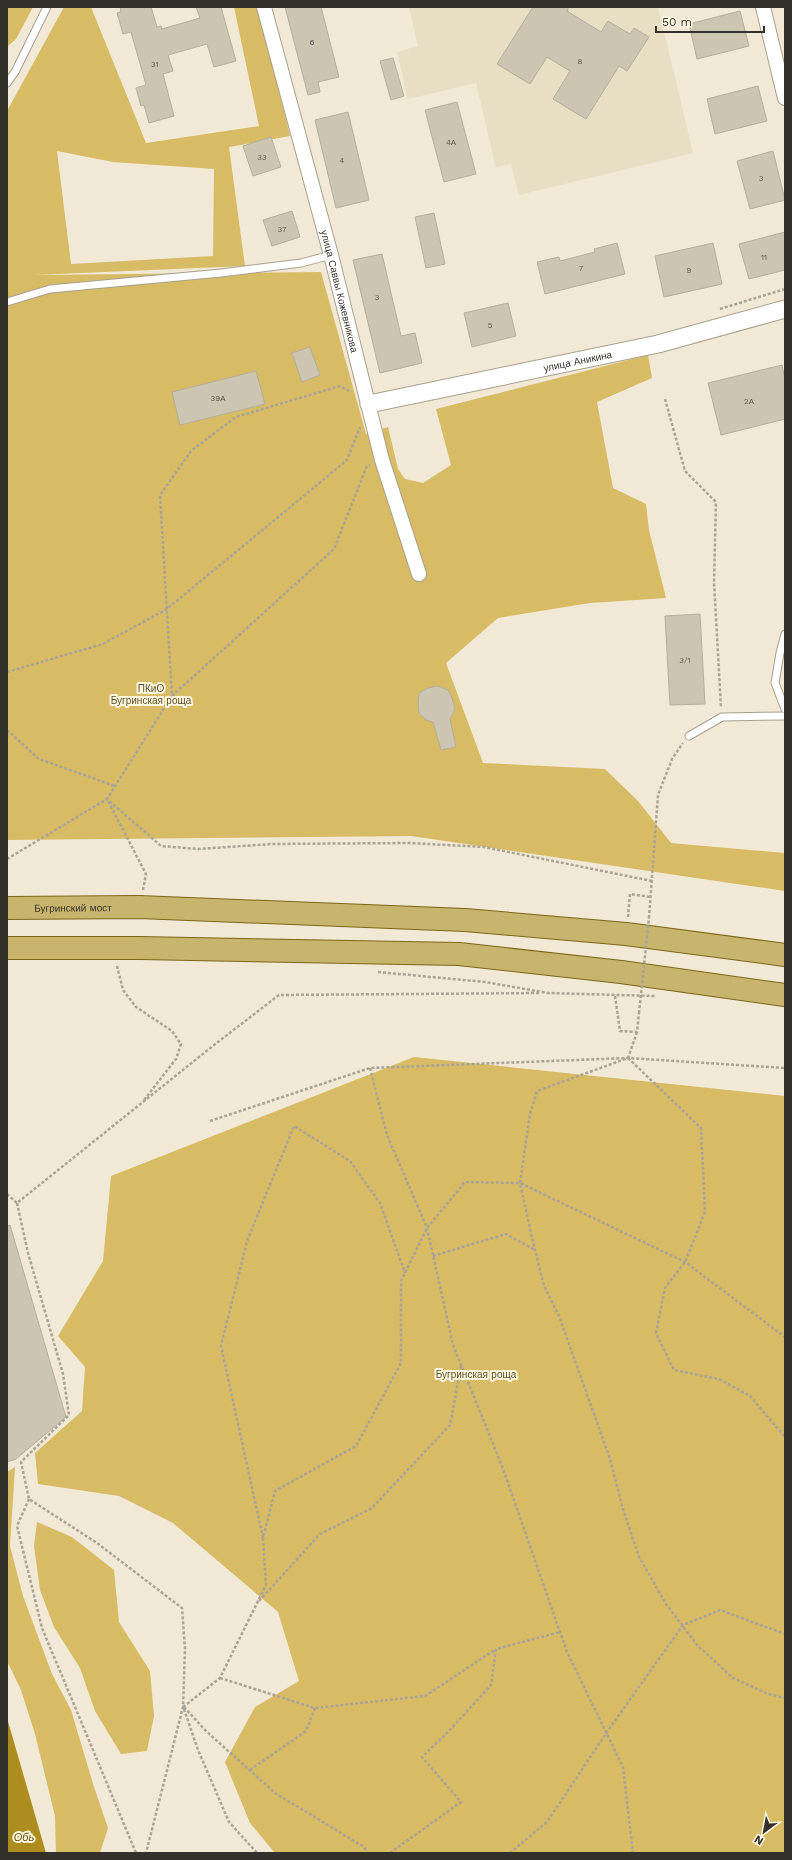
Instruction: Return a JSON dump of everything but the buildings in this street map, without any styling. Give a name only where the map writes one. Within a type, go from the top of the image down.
[{"type":"main road","name":"Бугринский мост","points":[[7,908],[139,907],[465,920],[626,934],[785,955]]},
{"type":"main road","points":[[7,948],[140,948],[460,954],[621,972],[785,995]]},
{"type":"street","name":"улица Саввы Кожевникова","points":[[264,7],[369,404],[382,460],[419,574]]},
{"type":"street","points":[[763,7],[785,98]]},
{"type":"street","name":"улица Аникина","points":[[369,404],[658,344],[785,309]]},
{"type":"lane","points":[[7,82],[15,72],[47,7]]},
{"type":"lane","points":[[7,302],[50,289],[221,273],[301,263],[330,255]]},
{"type":"lane","points":[[785,634],[775,683],[785,709]]},
{"type":"lane","points":[[689,736],[722,717],[785,716]]},
{"type":"path","points":[[7,672],[103,644],[167,609],[347,460],[369,404],[340,386],[236,417],[192,450],[160,496],[167,609],[172,696]]},
{"type":"path","points":[[666,399],[685,471],[716,502],[714,582],[722,717]]},
{"type":"path","points":[[7,859],[107,799],[172,696],[334,549],[367,466],[382,460]]},
{"type":"path","points":[[7,730],[39,759],[115,786]]},
{"type":"path","points":[[628,1058],[637,1032],[651,897],[658,795],[672,759],[689,736]]},
{"type":"path","points":[[107,799],[161,846],[198,850],[272,844],[410,843],[484,847],[652,881]]},
{"type":"path","points":[[107,799],[146,874],[139,907]]},
{"type":"path","points":[[626,934],[630,894],[651,897]]},
{"type":"path","points":[[116,964],[123,990],[136,1007],[172,1031],[181,1044],[176,1059],[142,1104]]},
{"type":"path","points":[[376,972],[485,982],[548,993]]},
{"type":"path","points":[[17,1203],[214,1045],[279,995],[548,993],[615,996],[660,996]]},
{"type":"path","points":[[615,996],[620,1031],[637,1032]]},
{"type":"path","points":[[628,1058],[537,1091],[530,1114],[520,1183],[535,1251],[544,1286],[559,1316],[610,1459],[623,1509],[639,1557],[666,1604],[698,1646],[733,1678],[768,1694],[785,1698]]},
{"type":"path","points":[[628,1058],[701,1128],[705,1212],[685,1262],[664,1288],[656,1333],[674,1370],[719,1379],[750,1396],[785,1436]]},
{"type":"path","points":[[210,1121],[370,1068],[628,1058],[785,1068]]},
{"type":"path","points":[[370,1068],[387,1134],[427,1228],[453,1344],[502,1466],[567,1652],[623,1767],[633,1853]]},
{"type":"path","points":[[183,1707],[220,1678],[266,1585],[263,1538],[221,1346],[247,1241],[294,1126],[350,1161],[380,1203],[405,1273]]},
{"type":"path","points":[[263,1538],[275,1492],[356,1446],[401,1363],[401,1281],[427,1228],[465,1182],[520,1183],[685,1262],[785,1337]]},
{"type":"path","points":[[7,1194],[17,1203],[28,1253],[63,1374],[69,1415],[21,1462],[29,1499],[18,1526],[42,1628],[136,1853]]},
{"type":"path","points":[[433,1256],[506,1234],[535,1251]]},
{"type":"path","points":[[257,1603],[320,1534],[372,1508],[450,1425],[461,1365]]},
{"type":"path","points":[[29,1499],[97,1543],[182,1608],[185,1649],[183,1707],[146,1853]]},
{"type":"path","points":[[510,1853],[547,1822],[606,1732],[682,1625],[720,1610],[785,1634]]},
{"type":"path","points":[[220,1678],[315,1708],[425,1696],[496,1649],[560,1632]]},
{"type":"path","points":[[390,1853],[461,1802],[422,1757],[448,1732],[491,1685],[496,1649]]},
{"type":"path","points":[[183,1707],[206,1731],[275,1793],[364,1847],[367,1853]]},
{"type":"path","points":[[183,1707],[198,1750],[229,1822],[257,1853]]},
{"type":"path","points":[[250,1770],[306,1731],[315,1708]]},
{"type":"shaded area","points":[[409,7],[658,7],[693,153],[519,195],[511,164],[496,167],[476,83],[408,99],[397,52],[418,46]]},
{"type":"green space","points":[[7,7],[33,7],[16,39],[7,47]]},
{"type":"green space","name":"ПКиО Бугринская роща","points":[[64,7],[91,7],[146,143],[259,126],[234,7],[258,7],[290,136],[229,147],[245,266],[34,275],[321,272],[366,434],[388,427],[398,469],[405,479],[423,483],[451,465],[436,409],[648,355],[652,378],[597,402],[613,488],[646,504],[649,530],[666,598],[590,603],[498,618],[446,663],[483,763],[605,769],[638,801],[671,843],[785,853],[785,891],[411,836],[7,840],[7,111]],"holes":[[[57,151],[113,162],[214,169],[213,256],[71,264]]]},
{"type":"green space","name":"Бугринская роща","points":[[414,1057],[785,1096],[785,1853],[275,1853],[250,1823],[225,1762],[255,1707],[299,1681],[278,1612],[173,1523],[119,1496],[38,1484],[35,1453],[82,1411],[85,1367],[58,1336],[103,1261],[111,1176]]},
{"type":"green space","points":[[15,1467],[10,1546],[23,1596],[52,1674],[71,1710],[108,1828],[100,1853],[56,1853],[55,1816],[35,1734],[21,1690],[7,1661],[7,1472]]},
{"type":"green space","points":[[37,1522],[72,1537],[114,1570],[119,1622],[150,1671],[154,1716],[147,1751],[121,1754],[95,1711],[80,1668],[54,1627],[40,1590],[34,1546]]},
{"type":"water","name":"Обь","points":[[7,1718],[46,1853],[7,1853]]}]
